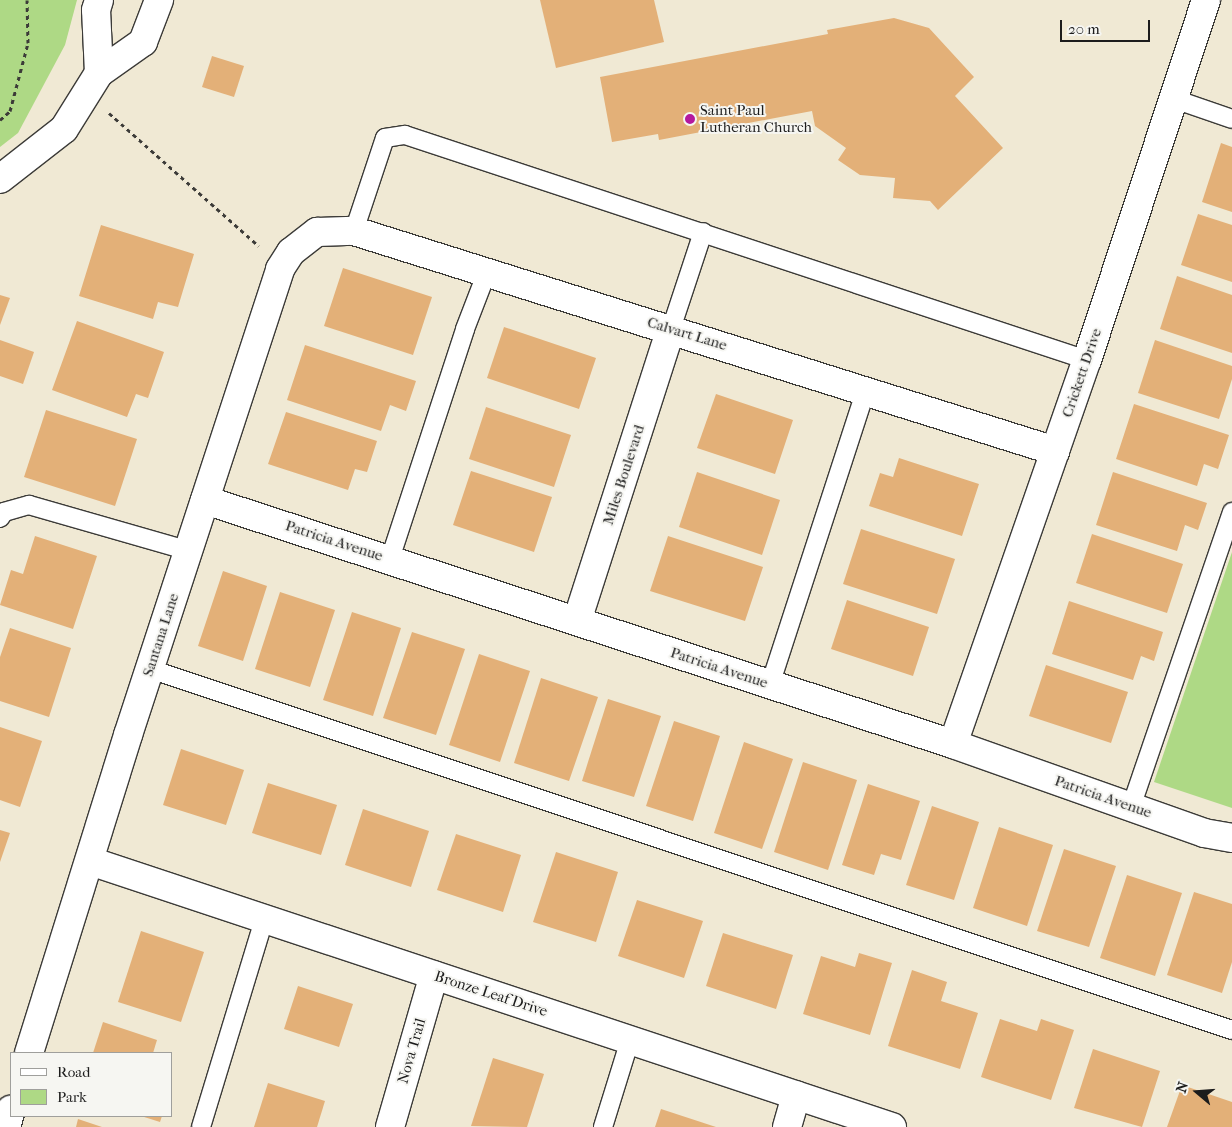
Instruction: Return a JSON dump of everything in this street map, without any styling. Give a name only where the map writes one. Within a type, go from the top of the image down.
[{"type":"street","points":[[93,83],[96,10],[99,0]]},
{"type":"street","points":[[0,179],[64,129],[93,83],[143,42],[159,0]]},
{"type":"street","name":"Crickett Drive","points":[[953,744],[1087,360],[1206,0]]},
{"type":"street","name":"Calvart Lane","points":[[317,232],[354,231],[866,390],[1055,451]]},
{"type":"street","name":"Santana Lane","points":[[29,1052],[150,669],[280,269],[291,252],[317,232]]},
{"type":"street","name":"Miles Boulevard","points":[[577,621],[671,329]]},
{"type":"street","name":"Patricia Avenue","points":[[205,500],[953,744],[1204,833],[1232,838]]},
{"type":"street","name":"Bronze Leaf Drive","points":[[90,861],[892,1127]]},
{"type":"street","name":"Nova Trail","points":[[390,1127],[434,975]]},
{"type":"street","points":[[787,1127],[796,1095]]},
{"type":"street","points":[[6,1127],[10,1113]]},
{"type":"lane","points":[[1174,99],[1232,119]]},
{"type":"lane","points":[[354,231],[385,138],[405,135],[1087,360]]},
{"type":"lane","points":[[671,329],[703,232]]},
{"type":"lane","points":[[390,559],[465,329],[487,272]]},
{"type":"lane","points":[[770,685],[866,390]]},
{"type":"lane","points":[[0,518],[4,512],[28,505],[189,550]]},
{"type":"lane","points":[[1131,807],[1232,512]]},
{"type":"lane","points":[[150,669],[1232,1030]]},
{"type":"lane","points":[[201,1127],[264,919]]},
{"type":"lane","points":[[603,1127],[630,1040]]},
{"type":"path","points":[[0,120],[10,111],[28,43],[27,0]]},
{"type":"path","points":[[93,83],[247,232],[280,269]]},
{"type":"green space","points":[[0,0],[77,0],[65,45],[18,133],[0,147]]},
{"type":"green space","points":[[1232,552],[1232,808],[1154,782]]},
{"type":"building","points":[[540,0],[654,0],[664,42],[556,68]]},
{"type":"building","name":"Saint Paul Lutheran Church","points":[[894,18],[929,28],[974,77],[955,96],[1003,148],[938,210],[930,201],[893,198],[895,178],[860,175],[838,160],[846,148],[815,126],[812,111],[659,140],[658,134],[612,142],[600,77],[828,34],[827,30]]},
{"type":"building","points":[[212,56],[244,66],[234,97],[202,87]]},
{"type":"building","points":[[1221,143],[1232,147],[1232,212],[1202,202]]},
{"type":"building","points":[[1198,214],[1232,225],[1232,282],[1181,265]]},
{"type":"building","points":[[101,225],[194,254],[178,307],[158,302],[153,319],[79,296]]},
{"type":"building","points":[[343,268],[432,297],[413,355],[324,326]]},
{"type":"building","points":[[1177,276],[1232,295],[1232,353],[1160,329]]},
{"type":"building","points":[[0,295],[10,298],[0,325]]},
{"type":"building","points":[[77,321],[164,352],[148,398],[136,394],[127,417],[52,390]]},
{"type":"building","points":[[504,327],[596,358],[579,409],[487,378]]},
{"type":"building","points":[[0,340],[34,352],[23,384],[0,376]]},
{"type":"building","points":[[1155,340],[1232,366],[1232,379],[1219,419],[1138,393]]},
{"type":"building","points":[[305,345],[416,381],[406,411],[390,405],[381,431],[287,400]]},
{"type":"building","points":[[716,394],[793,420],[775,474],[697,448]]},
{"type":"building","points":[[1134,404],[1229,435],[1218,469],[1204,464],[1197,486],[1116,459]]},
{"type":"building","points":[[486,407],[571,435],[554,487],[469,459]]},
{"type":"building","points":[[46,410],[137,439],[115,506],[24,477]]},
{"type":"building","points":[[286,412],[377,441],[367,472],[355,469],[348,490],[268,464]]},
{"type":"building","points":[[899,458],[979,484],[962,536],[869,506],[880,473],[893,477]]},
{"type":"building","points":[[471,471],[552,497],[534,552],[453,525]]},
{"type":"building","points":[[697,472],[780,500],[762,555],[679,527]]},
{"type":"building","points":[[1113,472],[1207,503],[1198,530],[1185,525],[1177,551],[1096,525]]},
{"type":"building","points":[[861,529],[955,559],[937,614],[843,584]]},
{"type":"building","points":[[1092,534],[1183,564],[1167,613],[1076,583]]},
{"type":"building","points":[[35,536],[97,556],[73,629],[0,605],[11,570],[23,574]]},
{"type":"building","points":[[668,536],[763,567],[745,621],[650,591]]},
{"type":"building","points":[[223,571],[267,586],[243,661],[198,646]]},
{"type":"building","points":[[280,592],[335,610],[310,687],[255,669]]},
{"type":"building","points":[[847,600],[929,627],[913,676],[831,649]]},
{"type":"building","points":[[1069,601],[1163,632],[1154,661],[1141,656],[1133,680],[1052,654]]},
{"type":"building","points":[[352,612],[401,628],[373,716],[323,700]]},
{"type":"building","points":[[10,628],[71,648],[49,717],[0,701],[0,657]]},
{"type":"building","points":[[412,632],[465,649],[436,735],[383,718]]},
{"type":"building","points":[[479,654],[530,671],[500,762],[449,745]]},
{"type":"building","points":[[1046,665],[1128,692],[1111,743],[1029,716]]},
{"type":"building","points":[[541,678],[598,697],[569,781],[514,763]]},
{"type":"building","points":[[608,699],[661,716],[634,797],[582,781]]},
{"type":"building","points":[[674,721],[720,736],[693,821],[646,806]]},
{"type":"building","points":[[0,727],[42,741],[20,807],[0,800]]},
{"type":"building","points":[[744,742],[793,759],[762,849],[714,833]]},
{"type":"building","points":[[181,749],[244,770],[226,825],[163,805]]},
{"type":"building","points":[[803,762],[857,780],[828,870],[774,852]]},
{"type":"building","points":[[268,783],[337,805],[321,855],[252,833]]},
{"type":"building","points":[[868,784],[920,801],[901,860],[881,854],[874,875],[842,865]]},
{"type":"building","points":[[932,806],[979,822],[954,900],[906,885]]},
{"type":"building","points":[[363,809],[429,831],[411,887],[345,865]]},
{"type":"building","points":[[999,827],[1053,845],[1027,926],[973,908]]},
{"type":"building","points":[[0,830],[10,833],[0,862]]},
{"type":"building","points":[[456,834],[521,855],[503,912],[437,890]]},
{"type":"building","points":[[1064,849],[1116,866],[1089,947],[1037,931]]},
{"type":"building","points":[[556,852],[618,872],[596,942],[533,922]]},
{"type":"building","points":[[1127,875],[1182,893],[1155,976],[1100,958]]},
{"type":"building","points":[[1194,892],[1232,904],[1232,962],[1222,993],[1167,975]]},
{"type":"building","points":[[637,900],[703,921],[684,978],[618,956]]},
{"type":"building","points":[[141,931],[204,952],[181,1022],[118,1002]]},
{"type":"building","points":[[723,933],[793,955],[776,1009],[706,986]]},
{"type":"building","points":[[859,953],[892,963],[870,1035],[803,1014],[821,956],[855,967]]},
{"type":"building","points":[[912,970],[947,982],[941,1001],[978,1013],[960,1069],[888,1046]]},
{"type":"building","points":[[298,986],[353,1004],[339,1047],[284,1029]]},
{"type":"building","points":[[1000,1019],[1037,1031],[1041,1019],[1074,1030],[1051,1100],[981,1077]]},
{"type":"building","points":[[103,1022],[157,1040],[153,1052],[93,1052]]},
{"type":"building","points":[[1093,1049],[1160,1071],[1142,1127],[1074,1108]]},
{"type":"building","points":[[493,1058],[544,1074],[527,1127],[471,1126]]},
{"type":"building","points":[[268,1083],[325,1101],[317,1127],[254,1127]]},
{"type":"building","points":[[1182,1085],[1232,1102],[1232,1127],[1167,1127]]},
{"type":"building","points":[[661,1109],[716,1127],[655,1127]]},
{"type":"building","points":[[144,1117],[162,1117],[160,1122]]},
{"type":"building","points":[[78,1119],[102,1127],[76,1127]]},
{"type":"place","name":"Saint Paul Lutheran Church","points":[[690,119]]}]
